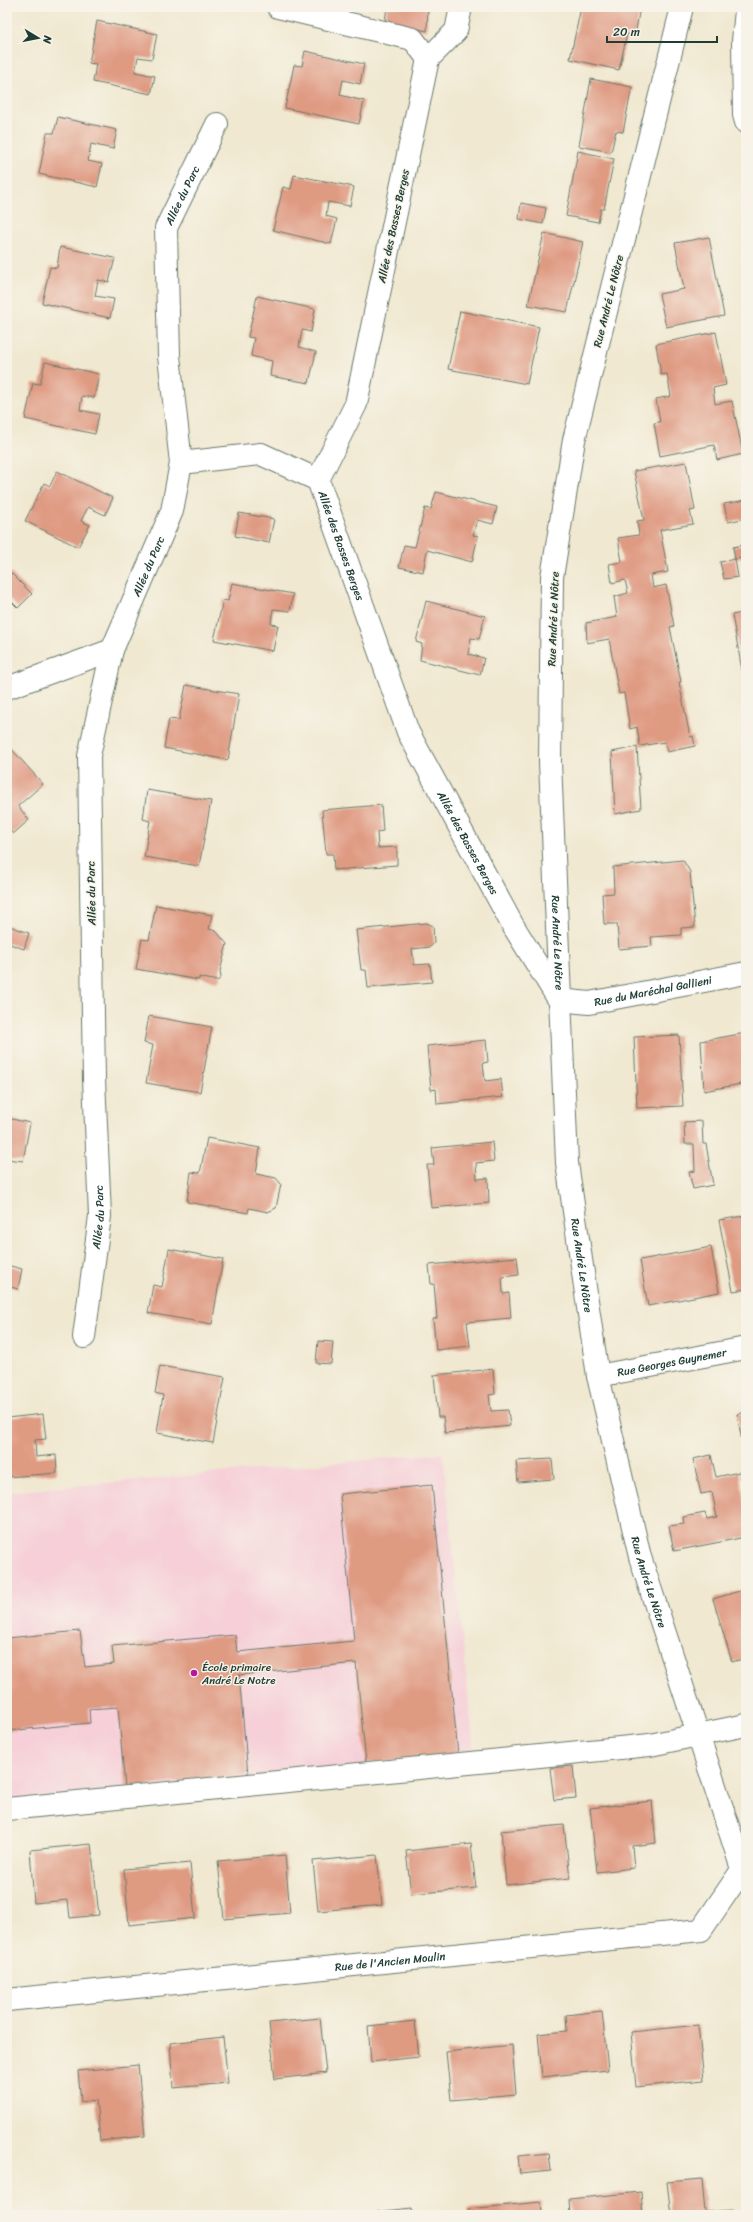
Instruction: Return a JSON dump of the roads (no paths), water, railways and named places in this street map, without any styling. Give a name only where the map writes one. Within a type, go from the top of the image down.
[{"type":"street","points":[[278,7],[413,39],[428,59],[456,31],[461,7]]},
{"type":"street","name":"Rue André Le Nôtre","points":[[682,7],[574,440],[552,577],[550,762],[567,1164],[598,1376],[640,1557],[744,1875]]},
{"type":"street","points":[[746,10],[743,41],[744,115],[746,122]]},
{"type":"street","name":"Allée des Basses Berges","points":[[428,59],[356,404],[318,480],[408,732],[512,924],[559,1000]]},
{"type":"street","name":"Allée du Parc","points":[[84,1337],[100,1216],[94,1079],[89,756],[112,650],[172,511],[181,463],[169,356],[166,228],[218,124]]},
{"type":"street","points":[[181,463],[261,454],[318,480]]},
{"type":"street","points":[[7,688],[112,650]]},
{"type":"street","name":"Rue du Maréchal Gallieni","points":[[559,1000],[589,1003],[746,973]]},
{"type":"street","name":"Rue Georges Guynemer","points":[[598,1376],[746,1348]]},
{"type":"street","points":[[7,1809],[650,1745],[746,1725]]},
{"type":"street","name":"Rue de l'Ancien Moulin","points":[[7,2000],[701,1930],[744,1875]]},
{"type":"place","name":"École primaire André Le Notre","points":[[194,1673]]}]
